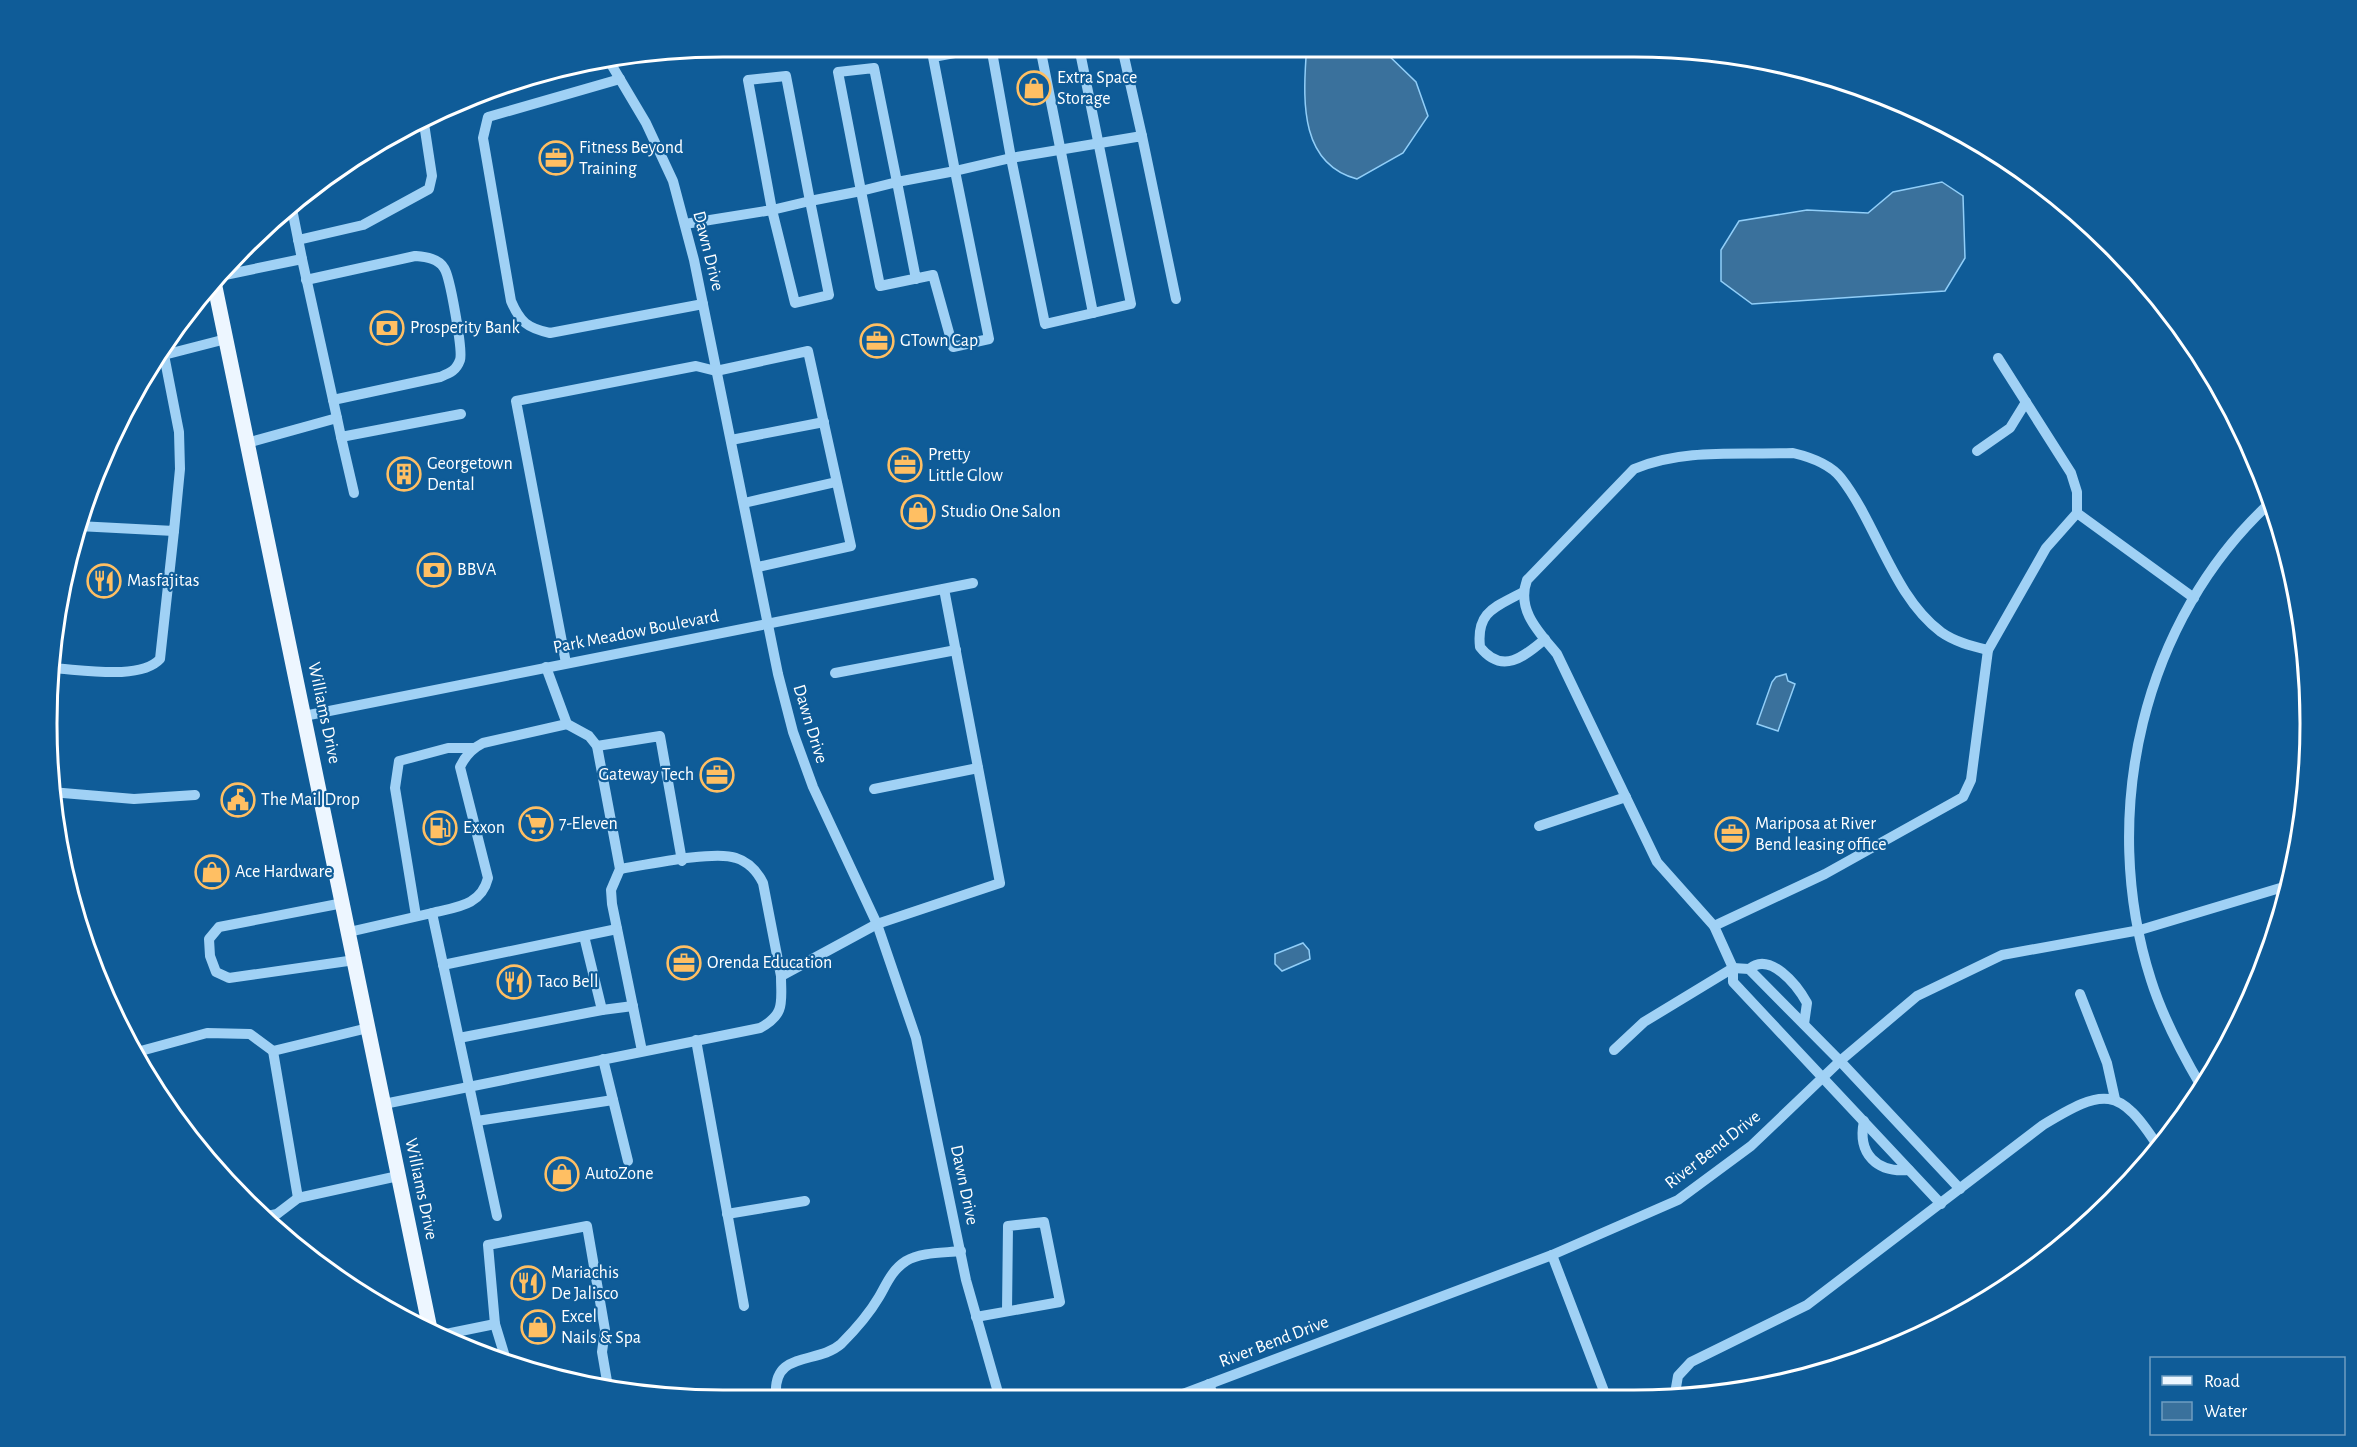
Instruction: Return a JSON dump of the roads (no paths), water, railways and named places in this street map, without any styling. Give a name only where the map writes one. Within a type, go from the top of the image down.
[{"type":"main road","name":"Williams Drive","points":[[216,292],[428,1321]]},
{"type":"street","points":[[916,279],[874,68],[838,72],[880,286],[916,279],[933,275],[953,347],[989,339],[933,57]]},
{"type":"street","points":[[993,57],[1045,324],[1131,304],[1081,57]]},
{"type":"street","points":[[1042,57],[1093,313]]},
{"type":"street","points":[[1124,57],[1176,298]]},
{"type":"street","name":"Dawn Drive","points":[[613,67],[646,123],[674,181],[703,304],[778,674],[797,743],[813,787],[877,924],[916,1038],[976,1317],[997,1390]]},
{"type":"street","points":[[786,76],[829,295],[795,303],[772,210],[748,80],[786,76]]},
{"type":"street","points":[[620,79],[489,117],[483,138],[511,301],[519,319],[536,330],[550,333],[703,304]]},
{"type":"street","points":[[298,240],[363,225],[429,189],[432,176],[425,128]]},
{"type":"street","points":[[685,224],[772,210],[1011,158],[1142,136]]},
{"type":"street","points":[[293,215],[354,493]]},
{"type":"street","points":[[306,280],[415,256],[432,258],[445,268],[461,345],[460,358],[453,372],[440,378],[333,400]]},
{"type":"street","points":[[232,273],[302,259]]},
{"type":"street","points":[[168,354],[226,339]]},
{"type":"street","points":[[566,663],[516,401],[696,366],[716,371],[808,351],[851,546],[758,567]]},
{"type":"street","points":[[1714,926],[1825,874],[1963,797],[1971,780],[1988,650],[2046,548],[2077,513],[2077,492],[2071,473],[1998,357]]},
{"type":"street","points":[[59,668],[131,672],[153,667],[160,660],[180,469],[179,432],[162,364]]},
{"type":"street","points":[[1977,451],[2010,428],[2026,402]]},
{"type":"street","points":[[341,437],[461,414]]},
{"type":"street","points":[[247,443],[337,418]]},
{"type":"street","points":[[731,440],[824,422]]},
{"type":"street","points":[[1941,1204],[1733,982],[1733,968],[1714,926],[1657,862],[1557,654],[1534,626],[1526,609],[1523,592],[1527,580],[1634,469],[1655,460],[1676,457],[1793,453],[1809,456],[1841,477],[1913,603],[1941,632],[1964,644],[1988,650]]},
{"type":"street","points":[[744,503],[837,482]]},
{"type":"street","points":[[2197,1079],[2167,1023],[2150,979],[2132,889],[2129,845],[2131,791],[2137,744],[2160,667],[2194,598],[2237,538],[2265,509]]},
{"type":"street","points":[[2077,513],[2194,598]]},
{"type":"street","points":[[87,526],[174,531]]},
{"type":"street","name":"Park Meadow Boulevard","points":[[304,716],[973,583]]},
{"type":"street","points":[[781,976],[877,924],[1000,883],[944,589]]},
{"type":"street","points":[[1523,592],[1484,617],[1479,626],[1480,647],[1495,660],[1506,662],[1519,658],[1545,639]]},
{"type":"street","points":[[835,674],[956,650]]},
{"type":"street","points":[[546,667],[567,724]]},
{"type":"street","points":[[349,932],[467,905],[475,900],[488,878],[460,767],[474,748],[483,742],[567,724],[589,736],[597,746],[620,869],[611,890],[642,1051]]},
{"type":"street","points":[[597,746],[660,736],[682,861]]},
{"type":"street","points":[[416,916],[396,788],[399,761],[448,748],[474,748]]},
{"type":"street","points":[[874,789],[978,768]]},
{"type":"street","points":[[61,793],[134,799],[195,795]]},
{"type":"street","points":[[1539,826],[1626,797]]},
{"type":"street","points":[[384,1104],[760,1028],[773,1021],[782,1006],[781,976],[763,883],[758,873],[748,863],[725,855],[620,869]]},
{"type":"street","name":"River Bend Drive","points":[[1193,1390],[1552,1255],[1678,1200],[1751,1146],[1840,1061],[1917,996],[2002,955],[2140,930],[2279,888]]},
{"type":"street","points":[[343,903],[219,927],[209,939],[210,956],[216,972],[229,978],[354,960]]},
{"type":"street","points":[[432,913],[497,1216]]},
{"type":"street","points":[[443,965],[617,929]]},
{"type":"street","points":[[584,936],[602,1010]]},
{"type":"street","points":[[1614,1050],[1644,1022],[1733,968],[1749,969],[1758,964],[1769,964],[1787,978],[1807,1003],[1804,1024]]},
{"type":"street","points":[[1749,969],[1840,1061],[1960,1189]]},
{"type":"street","points":[[2080,994],[2107,1063],[2115,1099]]},
{"type":"street","points":[[459,1038],[633,1006]]},
{"type":"street","points":[[273,1051],[368,1028]]},
{"type":"street","points":[[143,1050],[207,1033],[250,1034],[273,1051],[298,1198]]},
{"type":"street","points":[[696,1040],[744,1306]]},
{"type":"street","points":[[603,1059],[628,1161]]},
{"type":"street","points":[[1676,1389],[1678,1376],[1691,1362],[1807,1305],[2043,1125],[2064,1113],[2098,1098],[2115,1099],[2126,1104],[2153,1140]]},
{"type":"street","points":[[477,1121],[613,1100]]},
{"type":"street","points":[[1864,1121],[1863,1145],[1876,1163],[1888,1170],[1909,1170]]},
{"type":"street","points":[[273,1215],[298,1198],[398,1176]]},
{"type":"street","points":[[727,1214],[805,1201]]},
{"type":"street","points":[[976,1317],[1060,1302],[1044,1222],[1008,1226],[1007,1311]]},
{"type":"street","points":[[504,1353],[495,1324],[488,1245],[587,1226],[605,1330],[602,1352],[607,1379]]},
{"type":"street","points":[[776,1390],[777,1379],[791,1362],[830,1352],[861,1323],[898,1267],[916,1257],[961,1251]]},
{"type":"street","points":[[1552,1255],[1604,1390]]},
{"type":"street","points":[[454,1332],[495,1324]]},
{"type":"street","points":[[1209,1384],[1211,1390]]},
{"type":"water","points":[[1306,57],[1390,57],[1416,82],[1428,116],[1403,153],[1357,179],[1339,171],[1325,160],[1315,146],[1309,130],[1305,94]]},
{"type":"water","points":[[1942,182],[1963,196],[1965,258],[1945,291],[1752,304],[1721,281],[1721,250],[1739,221],[1807,210],[1868,213],[1893,192]]},
{"type":"water","points":[[1786,674],[1788,681],[1795,684],[1778,731],[1757,724],[1772,682],[1776,677]]},
{"type":"water","points":[[1303,943],[1309,950],[1310,959],[1282,971],[1275,964],[1275,954]]},
{"type":"place","name":"Extra Space Storage","points":[[1034,88]]},
{"type":"place","name":"Fitness Beyond Training","points":[[556,158]]},
{"type":"place","name":"Prosperity Bank","points":[[387,328]]},
{"type":"place","name":"GTown Cap","points":[[877,341]]},
{"type":"place","name":"Pretty Little Glow","points":[[905,465]]},
{"type":"place","name":"Georgetown Dental","points":[[404,474]]},
{"type":"place","name":"Studio One Salon","points":[[918,512]]},
{"type":"place","name":"BBVA","points":[[434,570]]},
{"type":"place","name":"Masfajitas","points":[[104,581]]},
{"type":"place","name":"Gateway Tech","points":[[717,775]]},
{"type":"place","name":"The Mail Drop","points":[[238,800]]},
{"type":"place","name":"7-Eleven","points":[[536,824]]},
{"type":"place","name":"Exxon","points":[[440,828]]},
{"type":"place","name":"Mariposa at River Bend leasing office","points":[[1732,834]]},
{"type":"place","name":"Ace Hardware","points":[[212,872]]},
{"type":"place","name":"Orenda Education","points":[[684,963]]},
{"type":"place","name":"Taco Bell","points":[[514,982]]},
{"type":"place","name":"AutoZone","points":[[562,1174]]},
{"type":"place","name":"Mariachis De Jalisco","points":[[528,1283]]},
{"type":"place","name":"Excel Nails & Spa","points":[[538,1327]]}]
